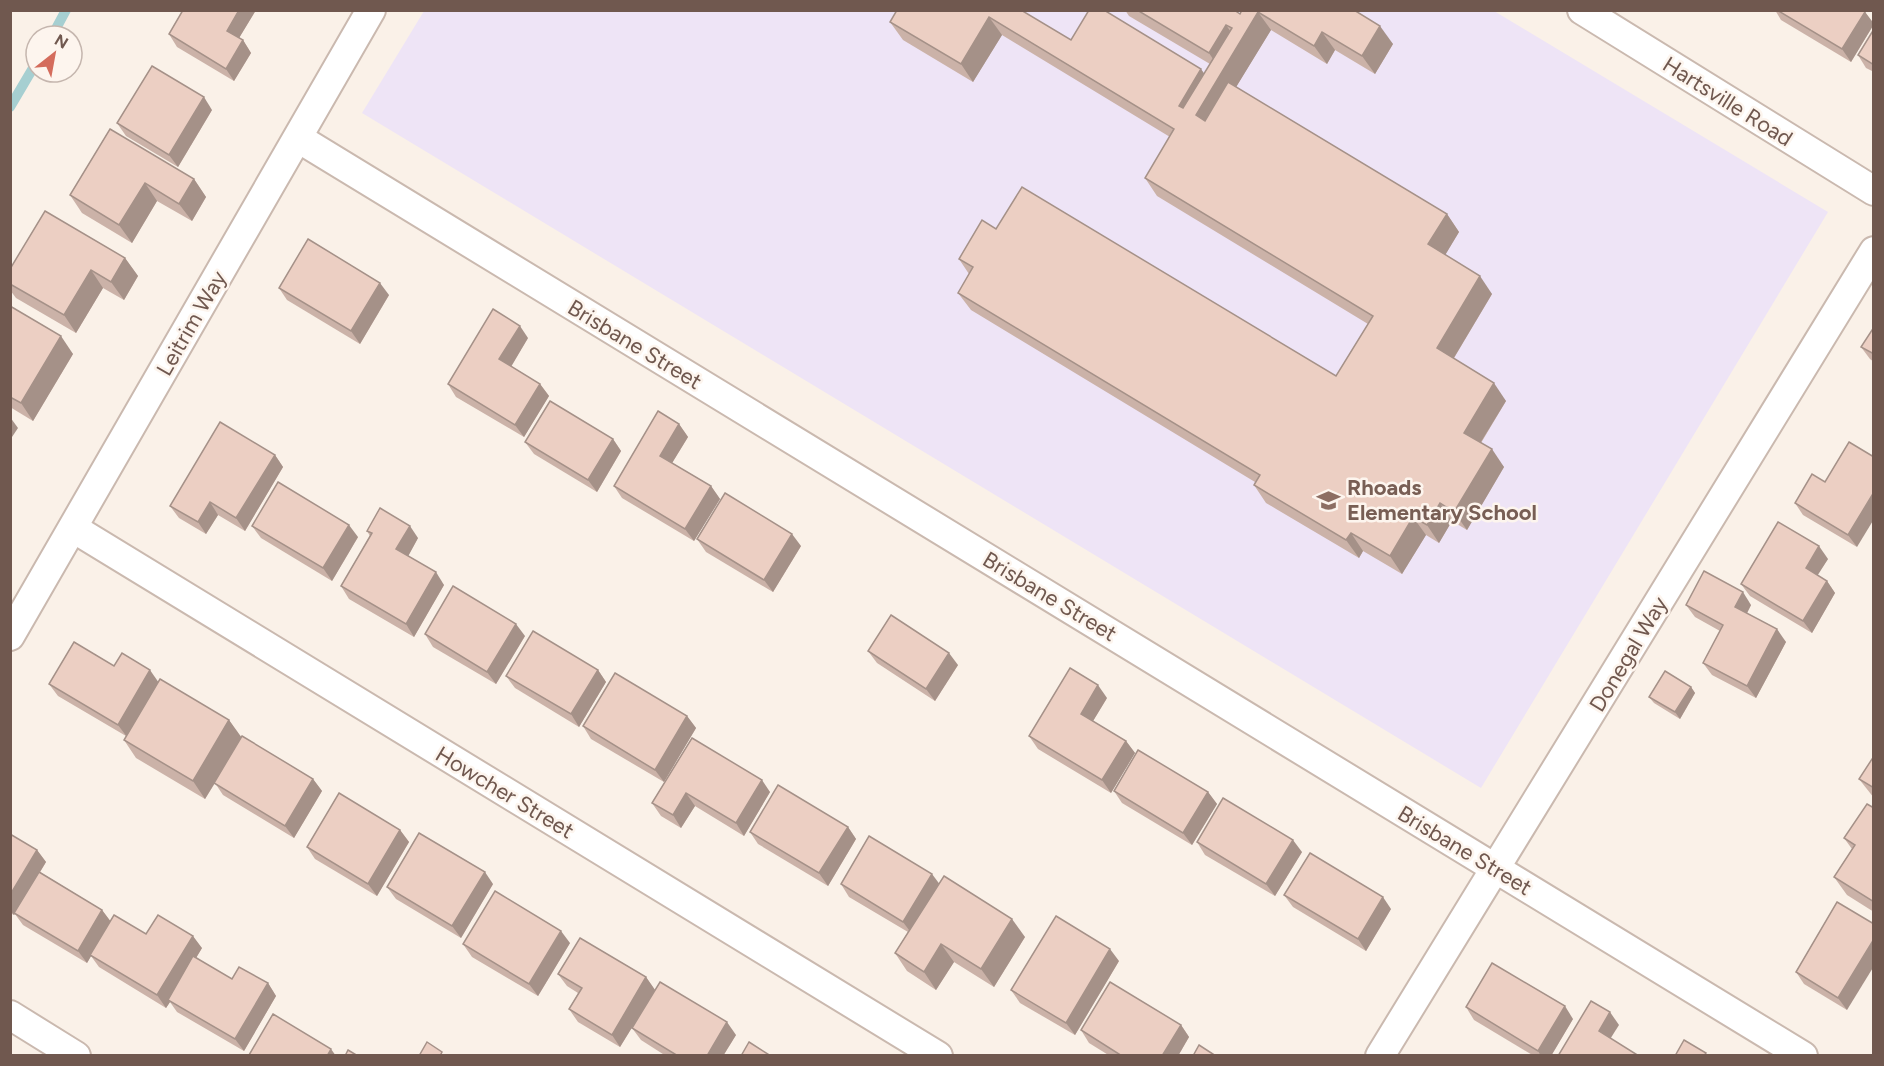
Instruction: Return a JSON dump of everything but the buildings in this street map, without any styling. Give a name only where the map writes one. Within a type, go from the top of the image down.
[{"type":"street","name":"Leitrim Way","points":[[10,636],[371,10]]},
{"type":"street","name":"Hartsville Road","points":[[1582,10],[1874,191]]},
{"type":"street","name":"Brisbane Street","points":[[298,138],[1803,1056]]},
{"type":"street","name":"Donegal Way","points":[[1380,1056],[1497,869],[1874,251]]},
{"type":"street","name":"Howcher Street","points":[[73,528],[938,1056]]},
{"type":"street","points":[[10,1015],[76,1056]]},
{"type":"shaded area","name":"Rhoads Elementary School","points":[[424,11],[1494,11],[1828,212],[1481,788],[362,113]]},
{"type":"waterway","points":[[58,24],[66,10]]},
{"type":"waterway","points":[[10,107],[24,83]]},
{"type":"place","name":"Rhoads Elementary School","points":[[1329,500]]}]
